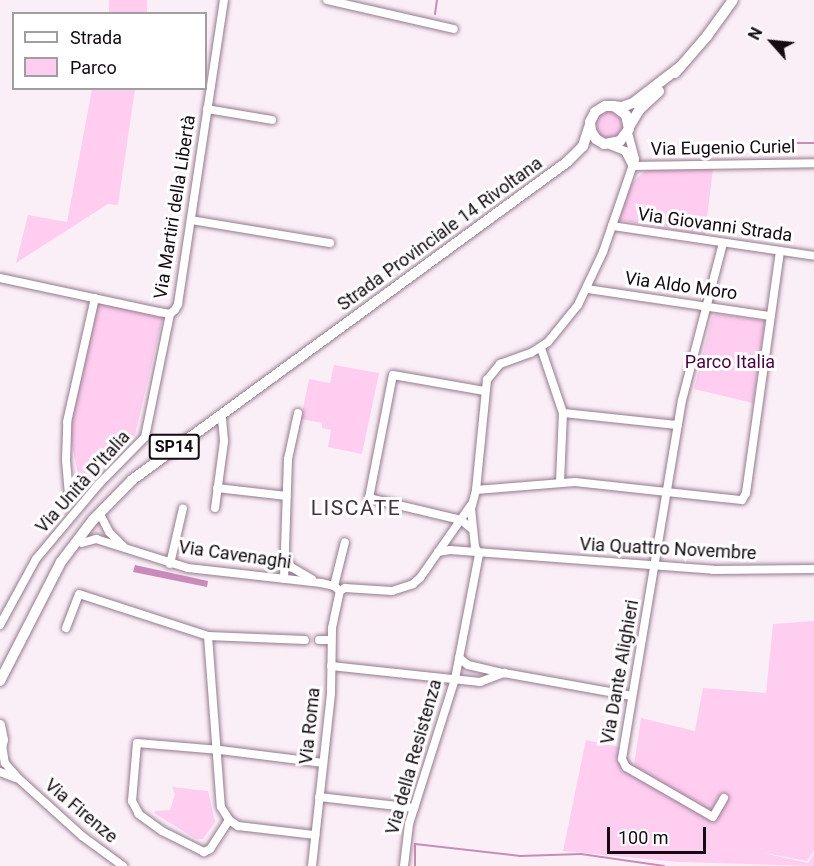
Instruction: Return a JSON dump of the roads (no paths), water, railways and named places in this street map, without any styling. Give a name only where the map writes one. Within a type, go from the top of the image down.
[{"type":"main road","name":"Strada Provinciale 14 Rivoltana","points":[[567,162],[621,141],[640,109],[680,68],[732,0]]},
{"type":"main road","name":"Strada Provinciale 14 Rivoltana","points":[[1,676],[61,562],[81,535],[132,480],[567,162],[583,146],[597,111],[633,103],[680,68]]},
{"type":"main road","points":[[614,106],[625,113],[628,130]]},
{"type":"main road","points":[[590,124],[595,138],[609,145]]},
{"type":"main road","name":"Strada Provinciale 14 Rivoltana","points":[[45,592],[102,518],[148,474],[284,374],[334,332]]},
{"type":"main road","points":[[0,726],[1,748]]},
{"type":"street","name":"Via Martiri della Libertà","points":[[172,312],[178,304],[224,0]]},
{"type":"street","points":[[327,0],[454,30]]},
{"type":"street","points":[[207,109],[272,120]]},
{"type":"street","points":[[479,554],[475,543],[471,511],[476,490],[488,377],[496,367],[541,348],[564,324],[587,289],[612,226],[636,154],[628,130]]},
{"type":"street","points":[[609,145],[625,151],[631,159],[632,166]]},
{"type":"street","name":"Via Eugenio Curiel","points":[[632,166],[814,162]]},
{"type":"street","points":[[191,220],[330,243]]},
{"type":"street","name":"Via Giovanni Strada","points":[[612,226],[814,256]]},
{"type":"street","name":"Via Dante Alighieri","points":[[723,243],[677,425],[622,756],[626,767],[713,817],[724,798]]},
{"type":"street","points":[[476,490],[560,483],[590,483],[742,500],[746,493],[780,251]]},
{"type":"street","points":[[0,278],[172,312]]},
{"type":"street","name":"Via Aldo Moro","points":[[587,289],[770,316]]},
{"type":"street","points":[[69,495],[66,460],[67,422],[95,298]]},
{"type":"street","name":"Via Unità D'Italia","points":[[0,625],[38,556],[99,484],[145,437],[172,312]]},
{"type":"street","points":[[541,348],[563,413],[560,483]]},
{"type":"street","points":[[473,530],[461,520],[369,498],[393,375],[485,391]]},
{"type":"street","points":[[284,579],[289,451],[298,413]]},
{"type":"street","points":[[563,413],[677,425]]},
{"type":"street","points":[[214,508],[224,441],[222,420]]},
{"type":"street","points":[[217,488],[287,496]]},
{"type":"street","name":"Via Cavenaghi","points":[[82,543],[96,539],[170,564],[212,572],[321,583],[337,588],[392,591],[402,589],[420,579],[473,502]]},
{"type":"street","points":[[170,564],[183,508]]},
{"type":"street","points":[[102,518],[109,532],[126,550]]},
{"type":"street","points":[[473,530],[465,525],[452,532],[450,545],[462,552],[471,550],[475,543]]},
{"type":"street","name":"Via Roma","points":[[312,866],[331,699],[331,640],[345,542]]},
{"type":"street","name":"Via Quattro Novembre","points":[[438,552],[655,567],[733,570],[814,569]]},
{"type":"street","name":"Via della Resistenza","points":[[404,866],[406,839],[414,808],[455,679],[479,554]]},
{"type":"street","points":[[285,556],[292,568],[321,583]]},
{"type":"street","points":[[66,628],[79,594],[208,636],[305,640]]},
{"type":"street","points":[[208,636],[218,798],[229,820],[242,826],[315,835]]},
{"type":"street","points":[[319,640],[331,640]]},
{"type":"street","points":[[459,658],[468,665],[504,673],[632,696]]},
{"type":"street","points":[[331,666],[480,682],[504,673]]},
{"type":"street","points":[[229,820],[212,848],[204,852],[162,831],[139,814],[132,802],[136,743],[323,763]]},
{"type":"street","name":"Via Firenze","points":[[1,748],[5,763],[19,779],[82,836],[123,866]]},
{"type":"street","name":"Via Firenze","points":[[0,772],[19,779]]},
{"type":"street","points":[[319,797],[414,808]]},
{"type":"waterway","points":[[435,14],[437,0]]},
{"type":"waterway","points":[[797,143],[814,143]]},
{"type":"waterway","points":[[415,866],[415,844],[520,856],[581,854],[664,866]]},
{"type":"district","name":"LISCATE","points":[[356,508]]},
{"type":"park label","name":"Parco Italia","points":[[730,362]]}]
